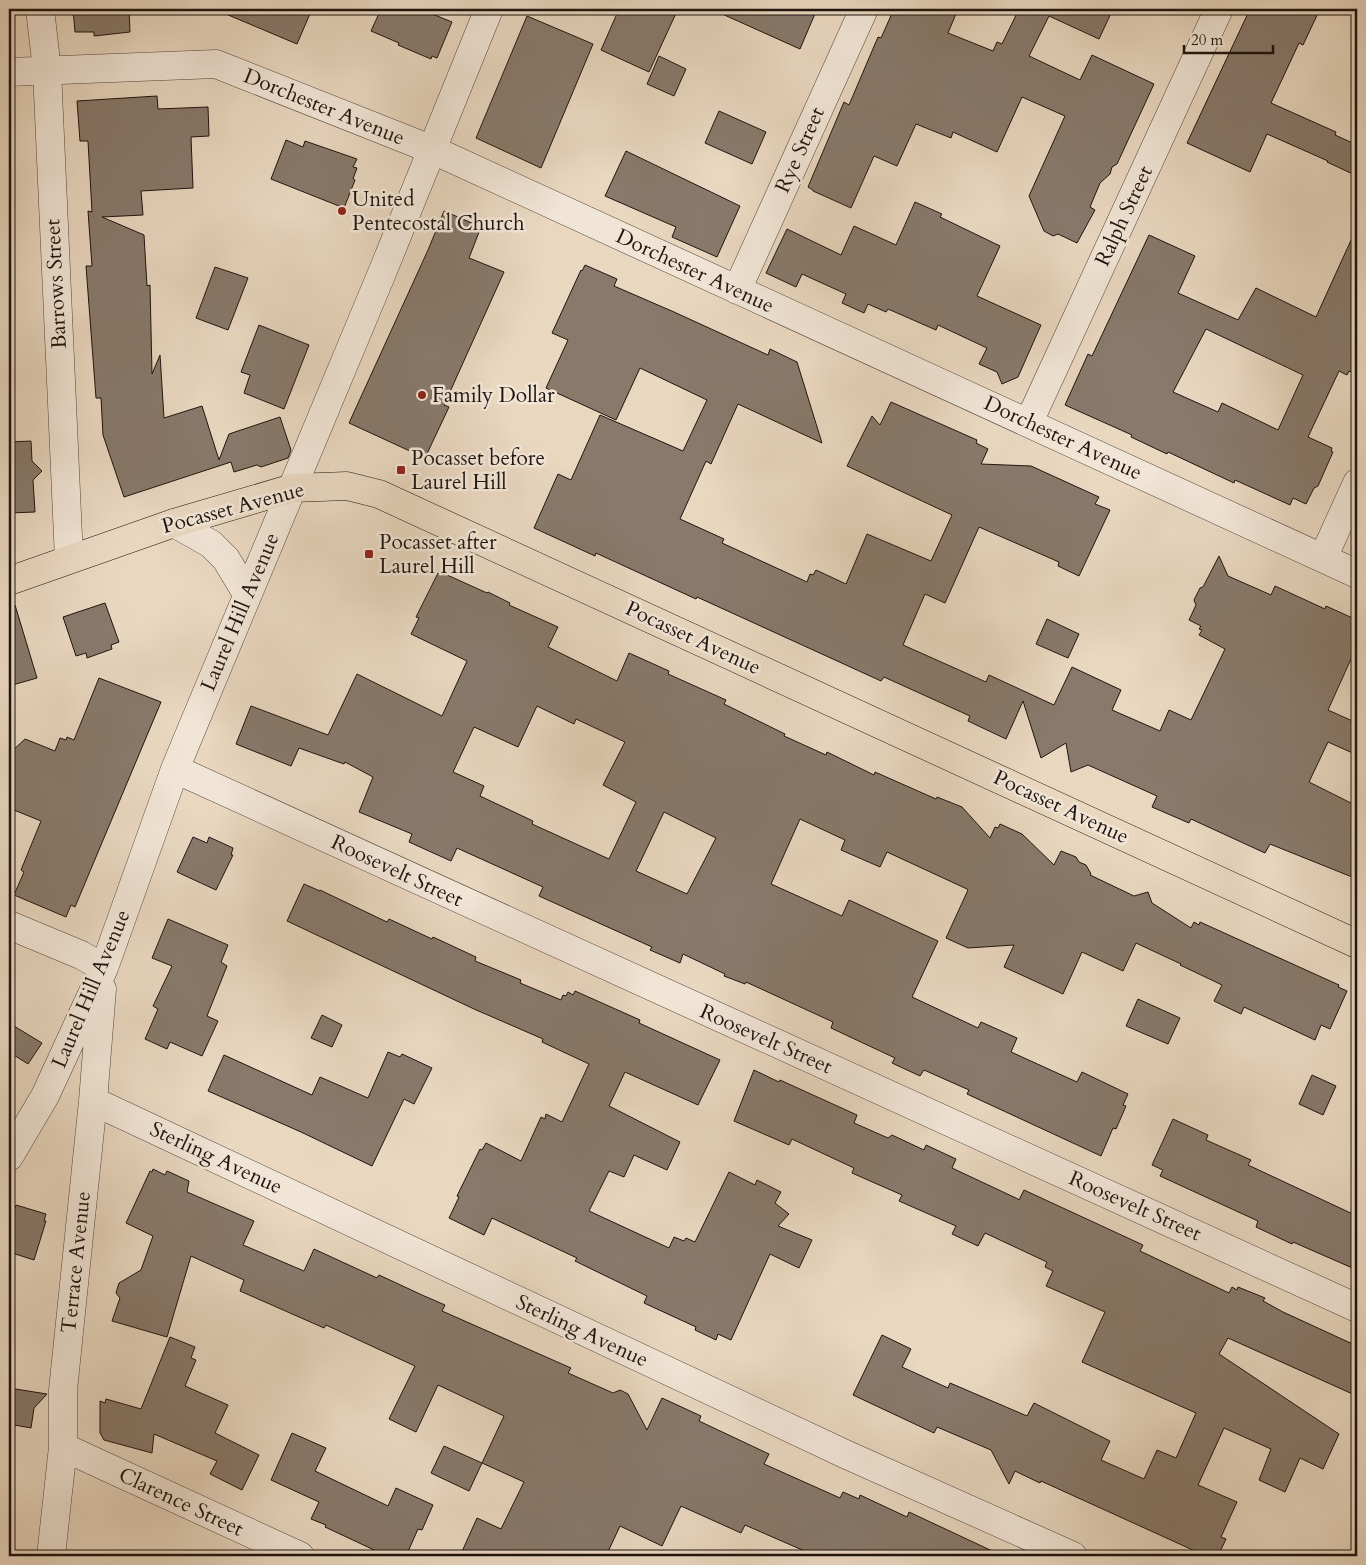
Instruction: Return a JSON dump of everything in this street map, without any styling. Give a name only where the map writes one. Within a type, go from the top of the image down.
[{"type":"main road","name":"Pocasset Avenue","points":[[9,581],[174,523],[292,488],[347,486],[379,494],[1357,944]]},
{"type":"street","name":"Barrows Street","points":[[40,9],[47,70],[69,560]]},
{"type":"street","name":"Laurel Hill Avenue","points":[[9,1157],[45,1096],[104,968],[175,770],[433,150],[488,9]]},
{"type":"street","name":"Rye Street","points":[[737,290],[864,9]]},
{"type":"street","name":"Ralph Street","points":[[1029,422],[1219,9]]},
{"type":"street","name":"Dorchester Avenue","points":[[9,72],[216,64],[433,150],[1357,574]]},
{"type":"street","points":[[1323,558],[1357,483]]},
{"type":"street","points":[[174,523],[212,544],[226,560],[248,594]]},
{"type":"street","name":"Roosevelt Street","points":[[175,770],[1357,1308]]},
{"type":"street","points":[[9,925],[81,954],[104,968]]},
{"type":"street","name":"Terrace Avenue","points":[[51,1556],[63,1447],[63,1390],[93,1101],[104,968]]},
{"type":"street","name":"Sterling Avenue","points":[[93,1101],[828,1446],[1073,1556]]},
{"type":"street","name":"Clarence Street","points":[[63,1447],[300,1556]]},
{"type":"building","points":[[73,9],[129,9],[130,32],[94,36],[94,32],[75,32]]},
{"type":"building","points":[[214,9],[312,9],[297,44]]},
{"type":"building","points":[[381,9],[420,9],[452,22],[437,58],[432,56],[431,59],[371,31]]},
{"type":"building","points":[[619,9],[678,9],[649,72],[601,50]]},
{"type":"building","points":[[711,9],[817,9],[800,49]]},
{"type":"building","points":[[894,9],[958,9],[948,33],[993,51],[997,42],[1002,44],[1019,9],[1113,9],[1099,39],[1049,16],[1029,56],[1080,80],[1092,55],[1154,84],[1117,164],[1112,167],[1110,174],[1100,183],[1090,207],[1095,210],[1077,243],[1058,234],[1053,236],[1044,231],[1029,196],[1065,116],[1022,97],[997,152],[953,132],[951,138],[916,124],[897,166],[874,156],[851,208],[808,187],[844,102],[849,105],[878,37],[881,38]]},
{"type":"building","points":[[1250,9],[1320,9],[1303,45],[1299,43],[1271,103],[1336,132],[1335,135],[1357,145],[1357,176],[1267,134],[1250,172],[1187,143]]},
{"type":"building","points":[[527,16],[593,44],[541,168],[476,138]]},
{"type":"building","points":[[659,56],[686,69],[674,96],[647,84]]},
{"type":"building","points":[[157,96],[158,109],[208,107],[209,136],[191,137],[193,188],[141,191],[143,215],[102,217],[144,235],[147,286],[150,285],[152,374],[160,355],[164,418],[202,406],[219,460],[229,434],[280,417],[291,450],[288,458],[261,467],[257,465],[234,472],[231,462],[124,497],[103,435],[101,398],[96,398],[86,266],[92,266],[88,211],[92,212],[88,141],[80,141],[77,101]]},
{"type":"building","points":[[719,111],[766,132],[752,164],[705,143]]},
{"type":"building","points":[[286,140],[303,147],[305,141],[357,159],[353,167],[357,168],[353,179],[355,180],[344,208],[271,179]]},
{"type":"building","points":[[626,151],[740,206],[717,257],[672,237],[676,227],[605,196]]},
{"type":"building","points":[[915,202],[942,214],[940,217],[1000,246],[977,296],[1041,325],[1018,377],[1002,384],[997,372],[979,364],[987,348],[938,325],[936,330],[888,309],[886,312],[868,304],[864,313],[842,303],[846,294],[802,274],[796,287],[766,273],[787,229],[841,255],[854,226],[896,245]]},
{"type":"building","points":[[444,211],[481,227],[469,258],[504,272],[444,405],[449,407],[425,458],[349,423]]},
{"type":"building","points":[[1357,227],[1357,375],[1349,371],[1347,375],[1339,371],[1308,437],[1332,448],[1331,451],[1333,452],[1318,486],[1314,488],[1306,504],[1293,498],[1290,505],[1235,480],[1234,483],[1168,452],[1167,454],[1131,437],[1132,435],[1065,405],[1088,354],[1092,356],[1149,235],[1195,256],[1178,293],[1238,320],[1256,288],[1316,317]],"holes":[[[1206,329],[1303,375],[1278,430],[1222,403],[1218,412],[1173,392]]]},
{"type":"building","points":[[585,265],[617,279],[614,286],[768,355],[770,349],[797,362],[822,443],[738,404],[711,464],[706,461],[680,519],[724,539],[722,543],[807,582],[810,574],[813,575],[816,570],[846,584],[867,534],[931,561],[952,515],[847,466],[872,416],[880,425],[891,402],[977,440],[976,443],[988,449],[981,464],[1031,466],[1099,497],[1095,504],[1110,510],[1079,576],[1058,566],[1059,562],[979,527],[945,603],[925,594],[903,645],[986,682],[989,675],[1054,705],[1072,667],[1121,690],[1112,710],[1160,731],[1169,710],[1191,720],[1225,649],[1199,635],[1202,630],[1199,629],[1201,626],[1189,620],[1196,605],[1194,600],[1219,556],[1228,576],[1271,595],[1275,586],[1325,609],[1326,606],[1357,620],[1357,662],[1351,659],[1328,710],[1357,723],[1357,755],[1328,742],[1309,782],[1357,806],[1357,879],[1270,844],[1265,853],[1191,819],[1189,823],[1152,807],[1157,796],[1088,765],[1071,772],[1066,743],[1041,758],[1023,701],[1006,739],[968,721],[970,716],[884,677],[881,681],[697,597],[696,599],[596,553],[595,556],[534,528],[558,474],[571,480],[600,415],[683,451],[707,400],[640,368],[616,420],[546,388],[568,340],[552,333]]},
{"type":"building","points":[[215,267],[248,278],[228,330],[196,318]]},
{"type":"building","points":[[259,325],[309,345],[284,409],[244,393],[250,375],[241,372]]},
{"type":"building","points":[[31,441],[32,461],[42,471],[33,480],[35,512],[9,513],[9,442]]},
{"type":"building","points":[[438,573],[444,576],[445,574],[488,592],[510,603],[509,605],[558,627],[548,647],[617,681],[629,653],[669,671],[668,674],[726,700],[724,704],[785,734],[784,736],[826,755],[827,752],[874,775],[875,772],[936,799],[937,797],[962,807],[990,838],[995,827],[998,828],[1000,824],[1022,834],[1054,865],[1061,851],[1076,857],[1079,862],[1086,865],[1090,875],[1134,896],[1148,892],[1152,903],[1191,928],[1194,922],[1199,925],[1200,922],[1339,985],[1338,987],[1347,991],[1330,1029],[1321,1025],[1315,1040],[1244,1007],[1241,1014],[1214,1001],[1222,985],[1136,943],[1123,971],[1082,952],[1063,994],[1004,967],[1014,945],[968,948],[946,938],[967,889],[887,852],[880,867],[841,850],[845,840],[800,819],[771,884],[842,916],[849,900],[938,941],[912,997],[978,1028],[981,1022],[1017,1038],[1011,1052],[1077,1082],[1082,1072],[1128,1094],[1123,1105],[1126,1106],[1116,1129],[1113,1128],[1101,1156],[967,1094],[969,1090],[924,1070],[920,1076],[892,1063],[895,1058],[831,1028],[833,1022],[746,982],[745,984],[724,976],[725,974],[683,954],[680,963],[650,950],[652,947],[539,896],[543,887],[457,848],[451,861],[409,842],[412,834],[359,812],[373,777],[345,762],[344,764],[299,748],[291,766],[236,744],[251,706],[328,735],[357,674],[442,716],[467,661],[411,634],[419,618],[416,617]],"holes":[[[537,706],[574,724],[576,719],[625,742],[603,785],[636,802],[609,859],[532,824],[533,821],[480,796],[484,786],[453,772],[474,727],[518,747]],[[664,812],[716,838],[687,894],[636,871]]]},
{"type":"building","points":[[105,603],[119,642],[111,645],[112,649],[87,658],[86,653],[76,656],[63,617]]},
{"type":"building","points":[[15,605],[37,678],[9,686],[9,606]]},
{"type":"building","points":[[1047,619],[1079,634],[1068,658],[1036,644]]},
{"type":"building","points":[[99,678],[161,702],[75,907],[71,905],[66,917],[14,895],[24,872],[21,870],[41,821],[9,808],[9,754],[25,739],[55,751],[60,738],[66,740],[67,737],[74,740]]},
{"type":"building","points":[[193,837],[207,843],[209,837],[233,848],[231,855],[233,855],[216,890],[177,872]]},
{"type":"building","points":[[304,884],[387,922],[389,919],[432,939],[433,937],[476,957],[475,961],[521,980],[520,983],[561,1000],[563,995],[566,996],[568,992],[573,995],[575,991],[640,1020],[639,1023],[720,1060],[698,1105],[625,1072],[609,1106],[680,1142],[667,1170],[634,1155],[624,1177],[609,1171],[589,1211],[669,1248],[674,1237],[684,1241],[686,1238],[695,1242],[729,1172],[755,1185],[757,1180],[781,1192],[775,1203],[789,1214],[778,1226],[812,1240],[799,1268],[770,1254],[731,1340],[718,1334],[716,1340],[695,1330],[696,1327],[644,1303],[647,1296],[575,1261],[577,1258],[492,1218],[484,1235],[449,1218],[459,1197],[457,1196],[480,1149],[482,1150],[486,1143],[521,1161],[541,1117],[545,1119],[546,1114],[562,1122],[589,1064],[542,1042],[543,1039],[474,1009],[287,921]]},
{"type":"building","points":[[168,919],[228,945],[221,962],[227,966],[207,1016],[218,1021],[202,1056],[170,1042],[167,1049],[145,1039],[158,1009],[153,1006],[172,966],[152,958]]},
{"type":"building","points":[[1138,999],[1180,1018],[1168,1044],[1126,1026]]},
{"type":"building","points":[[322,1015],[342,1025],[332,1047],[311,1038]]},
{"type":"building","points":[[9,1023],[42,1043],[28,1064],[9,1052]]},
{"type":"building","points":[[388,1052],[400,1057],[402,1054],[432,1068],[414,1104],[404,1099],[372,1166],[208,1091],[224,1055],[312,1095],[320,1077],[368,1098]]},
{"type":"building","points":[[754,1070],[857,1115],[854,1123],[888,1138],[892,1135],[924,1150],[926,1145],[956,1159],[952,1168],[1019,1200],[1024,1190],[1143,1245],[1140,1251],[1229,1293],[1232,1287],[1237,1290],[1238,1287],[1265,1298],[1263,1301],[1283,1312],[1357,1346],[1357,1396],[1228,1338],[1219,1354],[1339,1434],[1323,1469],[1300,1458],[1285,1492],[1259,1480],[1271,1449],[1224,1428],[1198,1485],[1237,1502],[1221,1537],[1226,1539],[1218,1556],[1206,1556],[1015,1471],[1009,1484],[991,1450],[937,1427],[934,1433],[853,1395],[882,1335],[911,1349],[902,1367],[948,1388],[950,1383],[1027,1416],[1034,1403],[1110,1441],[1101,1460],[1144,1479],[1157,1450],[1176,1458],[1196,1413],[1082,1362],[1105,1312],[1046,1286],[1053,1271],[1045,1267],[1047,1262],[985,1233],[978,1246],[952,1234],[956,1226],[899,1201],[902,1195],[852,1173],[854,1168],[792,1139],[789,1145],[734,1121]]},
{"type":"building","points":[[1312,1075],[1336,1086],[1323,1115],[1299,1104]]},
{"type":"building","points":[[1173,1119],[1208,1135],[1206,1140],[1251,1160],[1248,1165],[1357,1216],[1357,1270],[1293,1242],[1292,1244],[1256,1227],[1258,1221],[1160,1176],[1163,1170],[1152,1165]]},
{"type":"building","points":[[153,1169],[165,1175],[167,1171],[189,1181],[187,1192],[254,1221],[243,1245],[304,1271],[314,1249],[377,1278],[379,1275],[445,1305],[442,1311],[571,1368],[568,1373],[613,1393],[620,1390],[628,1394],[647,1430],[662,1398],[701,1416],[699,1421],[769,1454],[764,1464],[840,1498],[843,1492],[859,1499],[860,1495],[907,1517],[909,1512],[1003,1556],[816,1556],[745,1525],[741,1533],[681,1506],[662,1546],[620,1526],[606,1556],[460,1556],[477,1518],[501,1529],[524,1482],[482,1463],[504,1416],[438,1385],[416,1432],[389,1419],[415,1366],[326,1325],[324,1328],[240,1291],[244,1280],[191,1256],[167,1337],[112,1321],[120,1298],[116,1293],[119,1283],[141,1270],[153,1236],[126,1223],[150,1171],[152,1172]]},
{"type":"building","points":[[16,1205],[46,1214],[44,1221],[46,1221],[34,1260],[9,1252],[9,1226]]},
{"type":"building","points":[[170,1337],[195,1347],[191,1358],[196,1360],[185,1386],[228,1405],[215,1433],[259,1455],[242,1490],[210,1474],[217,1461],[154,1434],[152,1453],[104,1440],[100,1433],[100,1401],[105,1403],[106,1399],[141,1409]]},
{"type":"building","points":[[9,1388],[47,1394],[34,1408],[31,1428],[9,1424]]},
{"type":"building","points":[[292,1433],[326,1448],[315,1471],[388,1506],[396,1488],[433,1505],[422,1530],[418,1529],[406,1556],[387,1556],[325,1527],[326,1525],[311,1519],[319,1502],[271,1480]]},
{"type":"building","points":[[444,1446],[482,1463],[469,1491],[431,1473]]},
{"type":"place","name":"United Pentecostal Church","points":[[342,211]]},
{"type":"place","name":"Family Dollar","points":[[422,395]]},
{"type":"place","name":"Pocasset before Laurel Hill","points":[[401,470]]},
{"type":"place","name":"Pocasset after Laurel Hill","points":[[369,554]]}]
